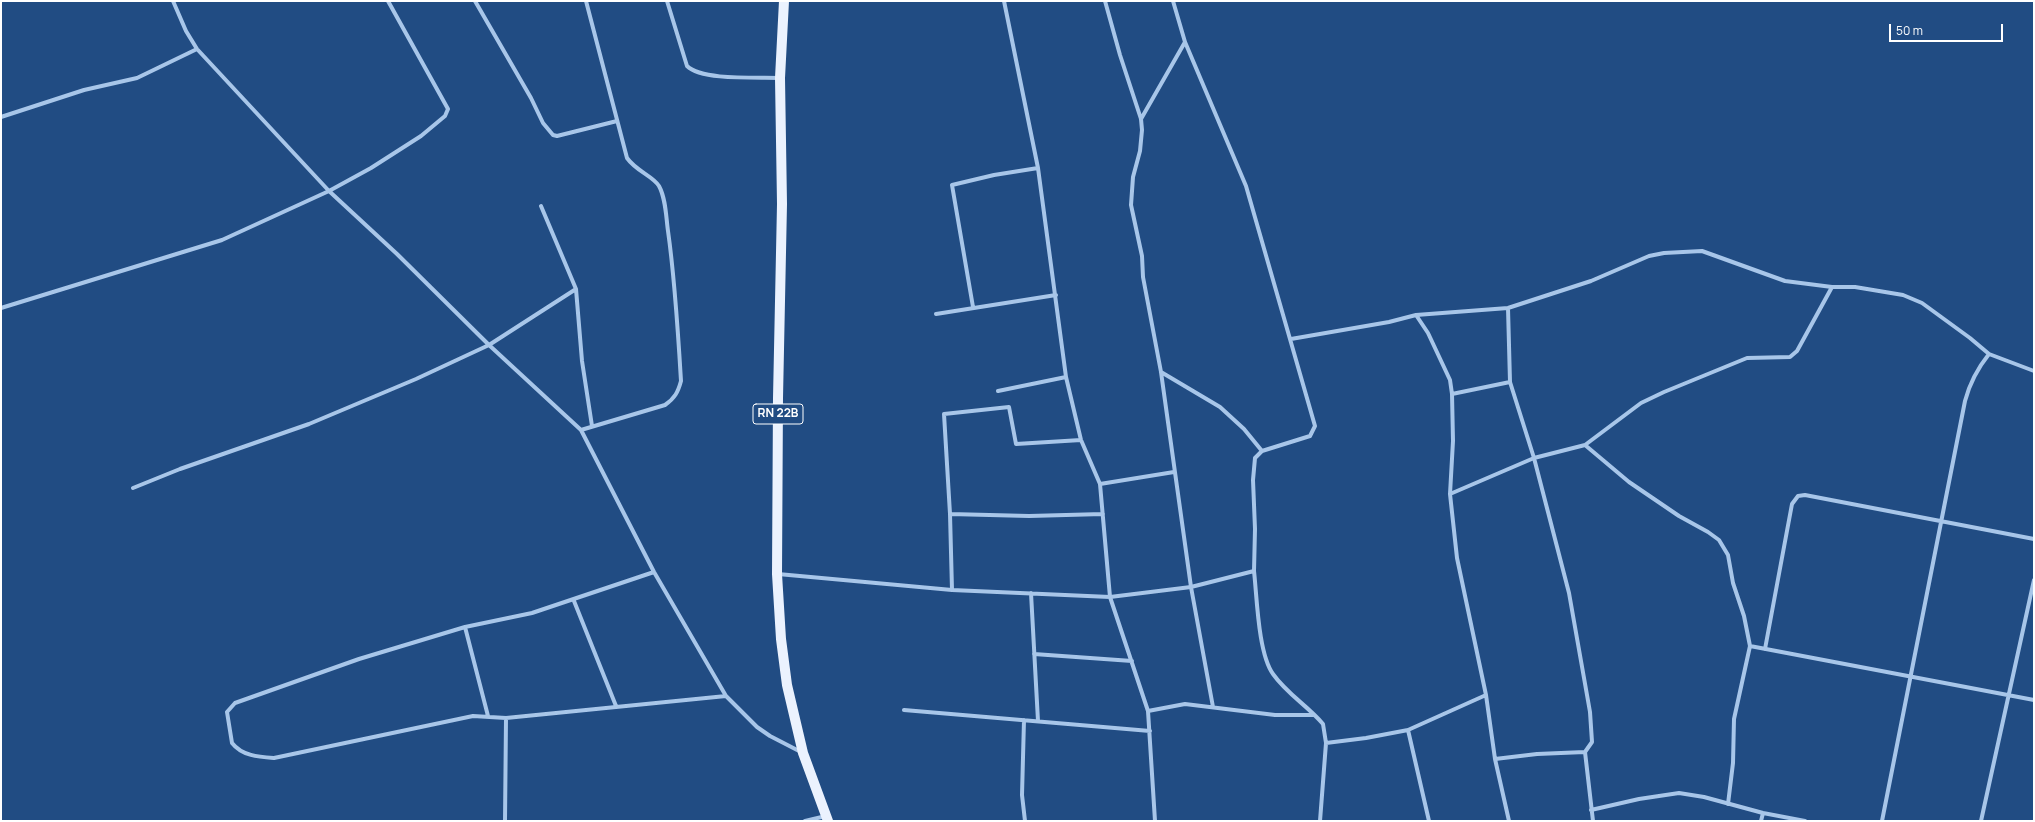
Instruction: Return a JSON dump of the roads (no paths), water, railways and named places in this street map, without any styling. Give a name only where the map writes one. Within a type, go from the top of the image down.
[{"type":"main road","name":"RN 22B","points":[[784,1],[780,78],[782,204],[778,390],[777,574],[781,639],[787,685],[803,753],[827,818]]},
{"type":"street","points":[[173,1],[186,31],[198,49],[329,191],[397,254],[489,346],[580,430],[654,572],[726,696],[757,727],[770,736],[803,753]]},
{"type":"street","points":[[1,308],[222,240],[329,191],[371,168],[414,140],[447,114],[448,109],[446,103],[388,1]]},
{"type":"street","points":[[476,1],[531,98],[543,123],[553,135],[557,136],[617,120]]},
{"type":"street","points":[[580,430],[665,405],[674,399],[679,391],[681,381],[674,267],[664,201],[659,186],[655,180],[632,164],[628,158],[586,1]]},
{"type":"street","points":[[667,1],[687,66],[691,70],[717,76],[780,78]]},
{"type":"street","points":[[1004,1],[1038,168],[1066,377],[1081,440],[1100,484],[1110,597],[1148,711],[1155,821]]},
{"type":"street","points":[[1105,1],[1141,119],[1142,130],[1140,151],[1133,177],[1132,205],[1142,256],[1143,278],[1161,372],[1191,587],[1213,707]]},
{"type":"street","points":[[1174,1],[1185,42],[1246,186],[1315,426],[1315,430],[1310,436],[1262,451],[1254,461],[1254,571],[1258,613],[1267,663],[1273,674],[1288,692],[1314,714],[1323,724],[1326,743],[1320,821]]},
{"type":"street","points":[[1141,119],[1185,42]]},
{"type":"street","points":[[1,117],[84,90],[137,78],[198,49]]},
{"type":"street","points":[[973,307],[952,185],[994,175],[1038,168]]},
{"type":"street","points":[[541,206],[576,289],[582,361],[592,426]]},
{"type":"street","points":[[1291,339],[1389,322],[1416,315],[1508,308],[1591,281],[1649,256],[1664,253],[1702,251],[1785,281],[1832,287],[1855,287],[1903,295],[1922,303],[1970,338],[1989,354],[2034,371]]},
{"type":"street","points":[[1450,494],[1534,458],[1569,450],[1584,444],[1641,403],[1747,358],[1784,358],[1794,355],[1832,287]]},
{"type":"street","points":[[133,488],[180,469],[309,424],[489,346],[576,289]]},
{"type":"street","points":[[936,314],[1056,295]]},
{"type":"street","points":[[1508,308],[1510,382],[1534,458],[1569,593],[1589,705],[1592,742],[1584,752],[1593,821]]},
{"type":"street","points":[[1416,315],[1428,333],[1450,380],[1452,394],[1453,441],[1450,494],[1457,558],[1486,695],[1495,760],[1509,821]]},
{"type":"street","points":[[1882,821],[1969,384],[1976,371],[1989,354]]},
{"type":"street","points":[[1161,372],[1220,407],[1244,429],[1262,451]]},
{"type":"street","points":[[998,391],[1066,377]]},
{"type":"street","points":[[1452,394],[1510,382]]},
{"type":"street","points":[[952,590],[950,514],[944,414],[1009,407],[1016,444],[1081,440]]},
{"type":"street","points":[[1584,444],[1629,482],[1679,516],[1708,532],[1719,540],[1728,555],[1733,583],[1744,616],[1750,646],[1734,719],[1733,763],[1728,804]]},
{"type":"street","points":[[1100,484],[1174,472]]},
{"type":"street","points":[[1765,649],[1792,504],[1798,496],[1805,495],[1943,520],[2034,539]]},
{"type":"street","points":[[950,514],[1029,516],[1103,514]]},
{"type":"street","points":[[777,574],[952,590],[1110,597],[1191,587],[1254,571]]},
{"type":"street","points":[[654,572],[574,601],[532,613],[465,627],[359,659],[235,703],[227,712],[232,743],[245,753],[261,757],[274,758],[473,716],[506,718],[726,696]]},
{"type":"street","points":[[1981,821],[2007,695],[2028,613],[2034,580]]},
{"type":"street","points":[[1031,593],[1038,721]]},
{"type":"street","points":[[574,601],[616,706]]},
{"type":"street","points":[[465,627],[488,716]]},
{"type":"street","points":[[1750,646],[2034,700]]},
{"type":"street","points":[[1034,654],[1132,661]]},
{"type":"street","points":[[1326,743],[1366,738],[1408,730],[1486,695]]},
{"type":"street","points":[[1148,711],[1185,704],[1275,715],[1314,714]]},
{"type":"street","points":[[904,710],[1150,731]]},
{"type":"street","points":[[505,821],[506,718]]},
{"type":"street","points":[[1024,720],[1022,795],[1025,821]]},
{"type":"street","points":[[1408,730],[1429,821]]},
{"type":"street","points":[[1495,760],[1537,754],[1584,752]]},
{"type":"street","points":[[1591,810],[1639,799],[1679,793],[1704,797],[1763,814],[1805,821]]},
{"type":"street","points":[[1761,821],[1763,814]]},
{"type":"street","points":[[805,821],[827,818]]}]
